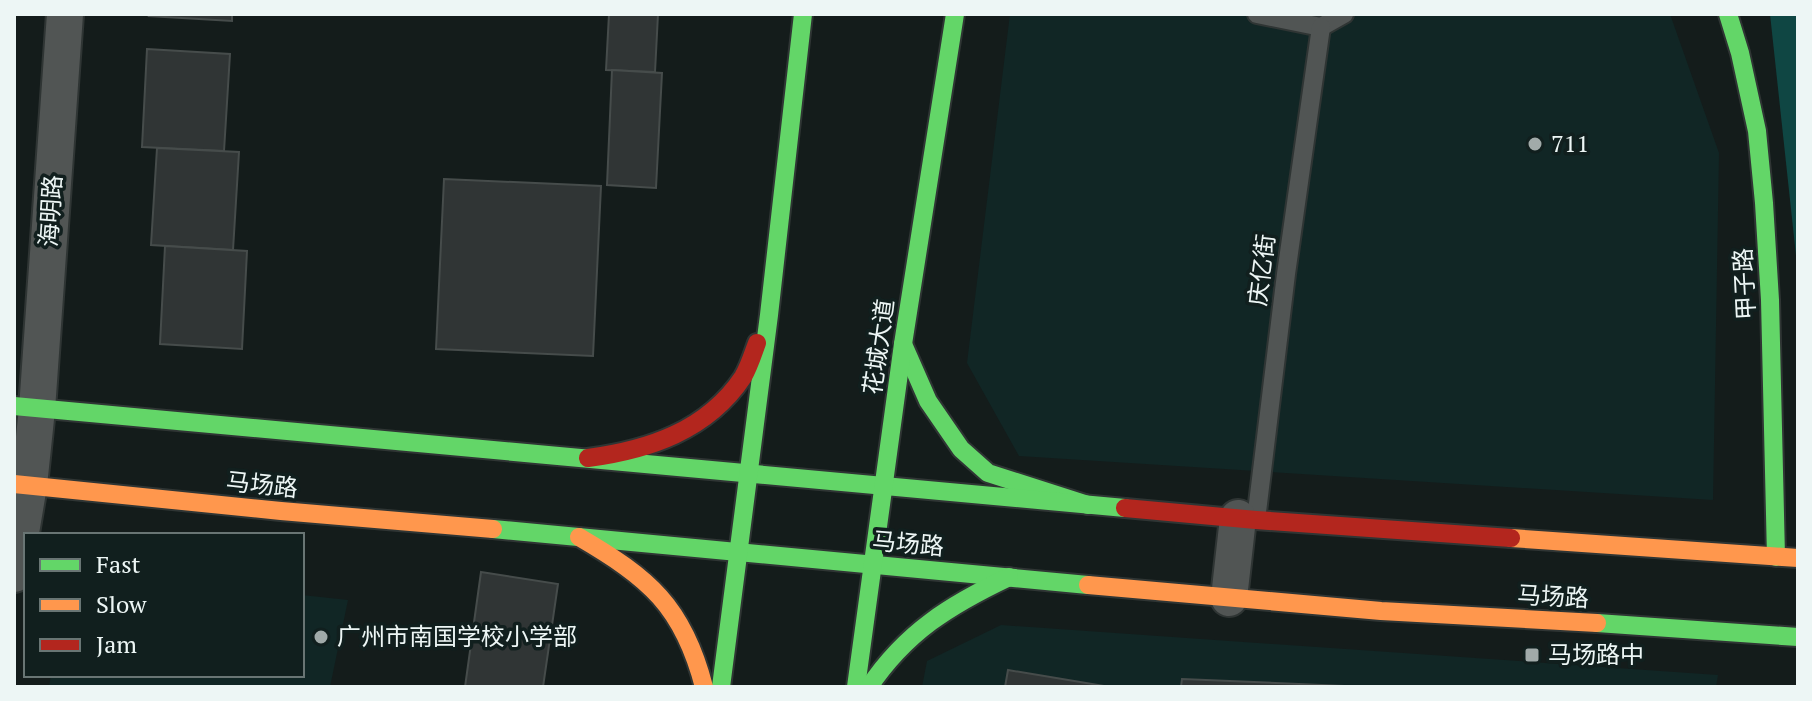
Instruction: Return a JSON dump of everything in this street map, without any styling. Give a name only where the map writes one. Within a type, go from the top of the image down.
[{"type":"main road","points":[[721,687],[769,315],[803,14]]},
{"type":"main road","name":"花城大道","points":[[856,687],[903,344],[955,14]]},
{"type":"main road","name":"甲子路","points":[[1728,14],[1757,131],[1764,203],[1770,300],[1776,557]]},
{"type":"main road","points":[[588,458],[649,446],[669,438],[707,414],[741,380],[769,315]]},
{"type":"main road","points":[[903,344],[928,401],[961,449],[988,473],[1088,505]]},
{"type":"main road","points":[[25,408],[1247,519],[1798,558]]},
{"type":"main road","name":"马场路","points":[[22,484],[281,511],[1229,598],[1381,611],[1798,637]]},
{"type":"main road","points":[[579,537],[631,569],[659,593],[682,625],[700,666],[704,687]]},
{"type":"main road","points":[[869,687],[879,670],[916,632],[953,604],[1009,577]]},
{"type":"street","name":"海明路","points":[[14,574],[25,408],[65,14]]},
{"type":"street","points":[[1229,598],[1247,519]]},
{"type":"lane","points":[[1257,14],[1321,27],[1344,14]]},
{"type":"lane","name":"庆亿街","points":[[1247,519],[1321,27]]},
{"type":"shaded area","points":[[1010,14],[1257,14],[1321,27],[1344,14],[1670,14],[1719,153],[1713,500],[1019,456],[967,363]]},
{"type":"shaded area","points":[[1770,14],[1798,14],[1798,274]]},
{"type":"shaded area","name":"广州市南国学校小学部","points":[[304,595],[348,600],[330,687],[49,687],[51,677],[304,677]]},
{"type":"shaded area","points":[[1001,625],[1718,675],[1716,687],[922,687],[927,661]]},
{"type":"building","points":[[232,14],[232,21],[149,16]]},
{"type":"building","points":[[609,14],[658,14],[655,72],[606,70]]},
{"type":"building","points":[[147,49],[230,54],[224,151],[142,147]]},
{"type":"building","points":[[612,70],[662,73],[656,188],[607,185]]},
{"type":"building","points":[[157,148],[239,152],[233,250],[151,245]]},
{"type":"building","points":[[444,179],[601,186],[593,356],[436,349]]},
{"type":"building","points":[[165,246],[247,251],[242,349],[160,344]]},
{"type":"building","points":[[481,572],[558,584],[543,687],[465,687]]},
{"type":"building","points":[[1008,670],[1110,687],[1005,687]]},
{"type":"building","points":[[1182,679],[1368,687],[1181,687]]},
{"type":"traffic: fast","points":[[721,687],[769,315],[803,14]]},
{"type":"traffic: fast","points":[[856,687],[903,344],[955,14]]},
{"type":"traffic: fast","points":[[1728,14],[1757,131],[1764,203],[1770,300],[1776,557]]},
{"type":"traffic: fast","points":[[903,344],[928,401],[961,449],[988,473],[1088,505]]},
{"type":"traffic: fast","points":[[14,406],[1125,508]]},
{"type":"traffic: fast","points":[[493,529],[1088,585]]},
{"type":"traffic: fast","points":[[869,687],[914,635],[967,598],[1009,577]]},
{"type":"traffic: fast","points":[[1597,623],[1798,637]]},
{"type":"traffic: slow","points":[[14,484],[493,529]]},
{"type":"traffic: slow","points":[[579,537],[625,566],[660,597],[685,635],[704,687]]},
{"type":"traffic: slow","points":[[1511,538],[1798,558]]},
{"type":"traffic: slow","points":[[1088,585],[1381,611],[1597,623]]},
{"type":"traffic: jam","points":[[588,458],[654,443],[694,424],[728,396],[743,377],[757,343]]},
{"type":"traffic: jam","points":[[1125,508],[1511,538]]},
{"type":"place","name":"711","points":[[1535,144]]},
{"type":"place","name":"广州市南国学校小学部","points":[[321,637]]},
{"type":"place","name":"马场路中","points":[[1532,655]]}]
